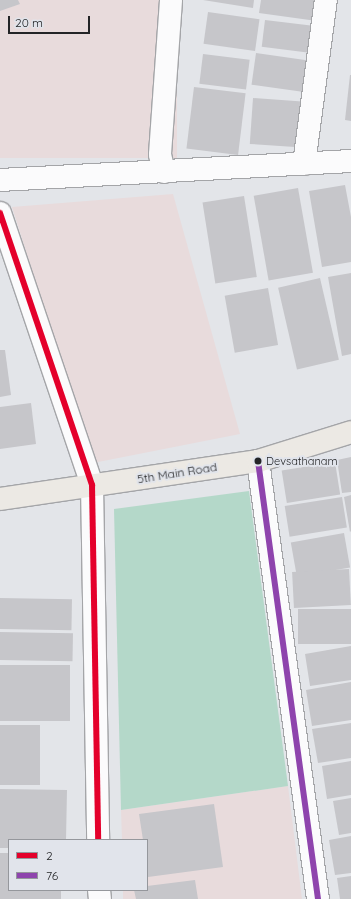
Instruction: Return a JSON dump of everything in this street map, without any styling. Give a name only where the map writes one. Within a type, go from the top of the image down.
[{"type":"main road","name":"5th Main Road","points":[[0,499],[258,461],[351,432]]},
{"type":"street","points":[[164,172],[160,154],[171,0]]},
{"type":"street","points":[[304,164],[326,0]]},
{"type":"street","points":[[0,180],[351,161]]},
{"type":"street","points":[[0,213],[92,486],[98,839]]},
{"type":"street","points":[[258,461],[318,899]]},
{"type":"shaded area","points":[[0,0],[177,0],[177,158],[0,158]]},
{"type":"shaded area","points":[[173,194],[240,434],[93,463],[12,207]]},
{"type":"shaded area","points":[[288,786],[302,899],[123,899],[123,891],[148,891],[148,839],[122,839],[121,810]]},
{"type":"green space","points":[[249,491],[288,786],[121,810],[114,509]]},
{"type":"building","points":[[0,0],[18,0],[20,4],[0,11]]},
{"type":"building","points":[[203,0],[254,0],[253,8]]},
{"type":"building","points":[[261,0],[320,0],[317,21],[259,13]]},
{"type":"building","points":[[208,12],[259,19],[255,51],[204,44]]},
{"type":"building","points":[[265,20],[311,26],[307,52],[262,47]]},
{"type":"building","points":[[256,53],[308,60],[304,92],[252,85]]},
{"type":"building","points":[[203,54],[250,60],[246,90],[199,84]]},
{"type":"building","points":[[351,75],[351,121],[345,120]]},
{"type":"building","points":[[194,87],[246,93],[238,155],[186,149]]},
{"type":"building","points":[[253,98],[302,101],[299,147],[250,144]]},
{"type":"building","points":[[345,185],[351,217],[351,262],[322,267],[309,191]]},
{"type":"building","points":[[298,188],[313,273],[269,281],[254,196]]},
{"type":"building","points":[[244,196],[257,277],[215,284],[203,203]]},
{"type":"building","points":[[351,273],[351,354],[342,356],[328,277]]},
{"type":"building","points":[[320,278],[339,360],[297,370],[278,288]]},
{"type":"building","points":[[268,288],[278,345],[235,353],[225,296]]},
{"type":"building","points":[[0,350],[5,350],[11,395],[0,397]]},
{"type":"building","points":[[31,403],[36,444],[0,449],[0,407]]},
{"type":"building","points":[[351,457],[351,492],[342,493],[337,460]]},
{"type":"building","points":[[335,462],[340,495],[287,503],[282,470]]},
{"type":"building","points":[[351,495],[351,531],[350,532],[344,497]]},
{"type":"building","points":[[342,497],[347,528],[290,537],[285,506]]},
{"type":"building","points":[[344,533],[350,567],[297,577],[291,542]]},
{"type":"building","points":[[349,569],[351,605],[294,608],[292,572]]},
{"type":"building","points":[[0,598],[72,599],[71,630],[0,629]]},
{"type":"building","points":[[298,609],[351,609],[351,644],[298,644]]},
{"type":"building","points":[[0,632],[73,633],[73,661],[0,660]]},
{"type":"building","points":[[351,646],[351,680],[310,686],[305,654]]},
{"type":"building","points":[[0,665],[70,665],[70,721],[0,721]]},
{"type":"building","points":[[351,682],[351,720],[312,726],[306,690]]},
{"type":"building","points":[[351,723],[351,758],[318,763],[312,729]]},
{"type":"building","points":[[0,725],[40,725],[40,785],[0,785]]},
{"type":"building","points":[[351,761],[351,795],[327,799],[322,766]]},
{"type":"building","points":[[0,789],[67,790],[66,839],[8,839],[8,848],[0,848]]},
{"type":"building","points":[[351,798],[351,833],[339,835],[333,801]]},
{"type":"building","points":[[214,804],[223,867],[148,877],[148,839],[143,839],[139,814]]},
{"type":"building","points":[[351,836],[351,873],[335,875],[329,840]]},
{"type":"building","points":[[0,853],[8,853],[8,891],[61,891],[61,899],[0,899]]},
{"type":"building","points":[[351,876],[351,899],[340,899],[337,878]]},
{"type":"building","points":[[195,880],[198,899],[136,899],[134,891],[148,891],[148,886]]},
{"type":"transit line","name":"2","points":[[0,213],[92,485],[98,839]]},
{"type":"transit line","name":"76","points":[[258,461],[318,899]]},
{"type":"place","name":"Devsathanam","points":[[258,461]]}]
